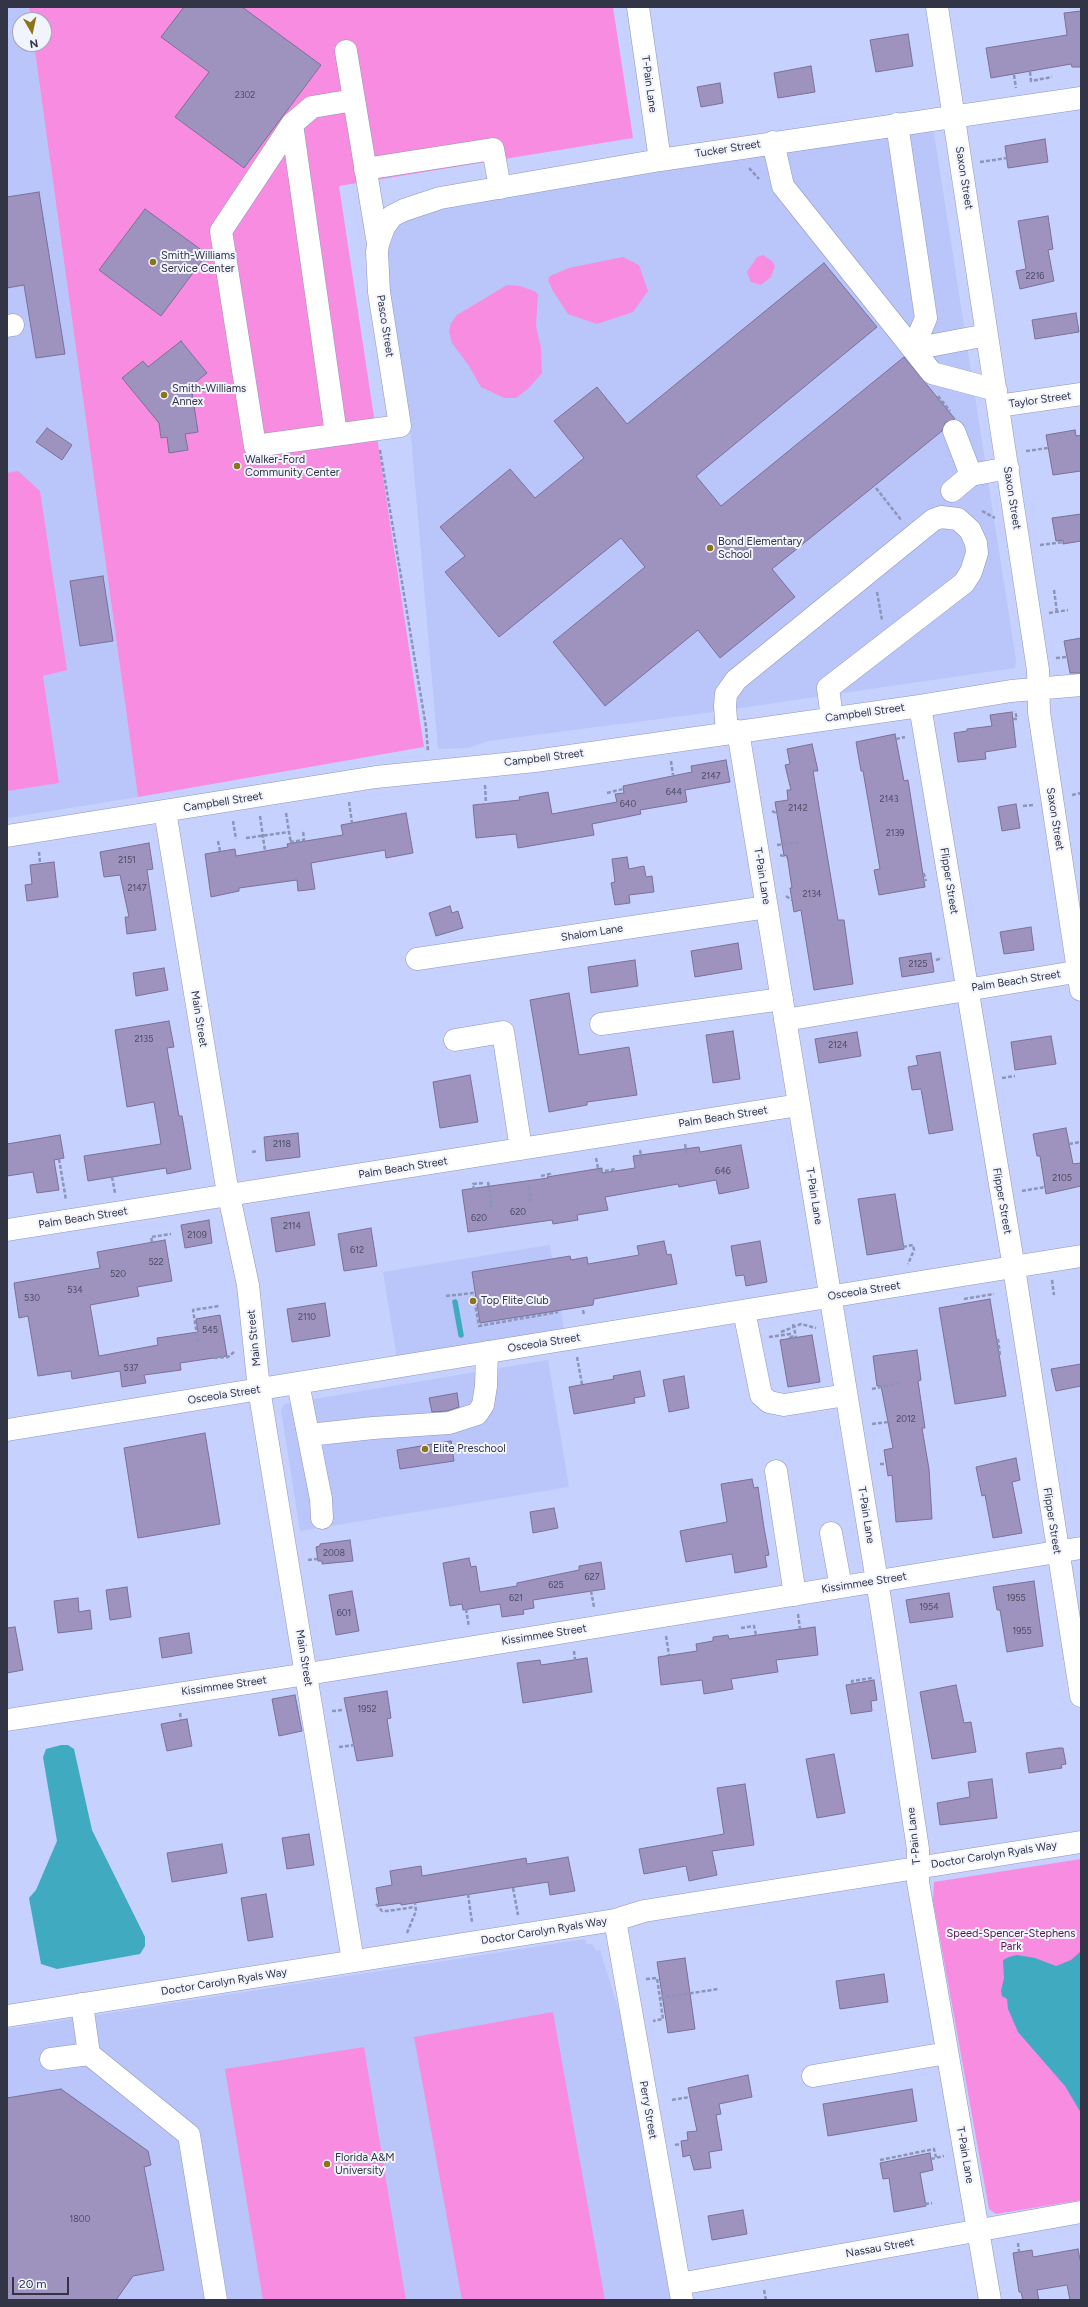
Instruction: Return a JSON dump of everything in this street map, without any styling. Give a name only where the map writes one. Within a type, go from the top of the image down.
[{"type":"street","name":"T-Pain Lane","points":[[638,7],[660,160]]},
{"type":"street","name":"Saxon Street","points":[[937,7],[1038,670],[1039,712],[1080,977]]},
{"type":"street","name":"Pasco Street","points":[[336,434],[400,426],[379,292],[381,235],[365,169],[346,51]]},
{"type":"street","name":"Tucker Street","points":[[381,235],[392,216],[421,203],[660,160],[773,142],[1081,98]]},
{"type":"street","points":[[292,124],[336,434],[255,446],[221,231],[292,124],[312,107],[354,100]]},
{"type":"street","points":[[897,124],[926,318],[913,349]]},
{"type":"street","points":[[773,142],[782,186],[932,373],[997,398]]},
{"type":"street","points":[[365,169],[493,149],[500,188]]},
{"type":"street","points":[[913,349],[987,335]]},
{"type":"street","name":"Taylor Street","points":[[997,398],[1081,394]]},
{"type":"street","points":[[954,423],[971,475]]},
{"type":"street","points":[[952,491],[971,475],[1008,468]]},
{"type":"street","name":"T-Pain Lane","points":[[886,643],[964,583],[971,572],[977,553],[976,543],[970,530],[958,519],[942,517],[933,520],[736,680],[726,694],[725,706],[733,732],[767,907],[877,1581],[918,1849],[918,1882],[990,2300]]},
{"type":"street","points":[[832,718],[828,688],[886,643]]},
{"type":"street","name":"Campbell Street","points":[[7,836],[376,777],[535,761],[920,706],[1011,691],[1081,685]]},
{"type":"street","name":"Flipper Street","points":[[920,706],[966,989],[1014,1268],[1057,1552],[1081,1696]]},
{"type":"street","name":"Main Street","points":[[165,811],[229,1195],[248,1286],[259,1389],[353,1961]]},
{"type":"street","name":"Shalom Lane","points":[[417,960],[767,907]]},
{"type":"street","name":"Palm Beach Street","points":[[601,1024],[783,1009],[1080,977]]},
{"type":"street","points":[[455,1040],[503,1032],[522,1149]]},
{"type":"street","name":"Palm Beach Street","points":[[7,1230],[799,1105]]},
{"type":"street","name":"Osceola Street","points":[[7,1430],[1081,1256]]},
{"type":"street","points":[[744,1311],[756,1380],[761,1395],[765,1399],[769,1402],[784,1405],[846,1395]]},
{"type":"street","points":[[308,1435],[373,1428],[449,1423],[477,1414],[483,1405],[486,1386],[487,1352]]},
{"type":"street","points":[[298,1383],[321,1499],[322,1518]]},
{"type":"street","points":[[776,1471],[795,1595]]},
{"type":"street","points":[[831,1533],[841,1587]]},
{"type":"street","name":"Kissimmee Street","points":[[7,1720],[306,1674],[1081,1548]]},
{"type":"street","name":"Doctor Carolyn Ryals Way","points":[[7,2016],[615,1920],[644,1911],[1081,1842]]},
{"type":"street","name":"Perry Street","points":[[615,1920],[681,2292]]},
{"type":"street","points":[[82,2004],[89,2054],[189,2135],[216,2300]]},
{"type":"street","points":[[813,2076],[947,2053]]},
{"type":"street","points":[[51,2059],[89,2054]]},
{"type":"street","name":"Nassau Street","points":[[681,2292],[978,2230],[1081,2212]]},
{"type":"path","points":[[1030,72],[1031,81],[1052,77]]},
{"type":"path","points":[[1014,74],[1017,92]]},
{"type":"path","points":[[979,162],[1007,158]]},
{"type":"path","points":[[747,166],[761,182]]},
{"type":"path","points":[[934,392],[954,423]]},
{"type":"path","points":[[379,443],[426,727],[428,755]]},
{"type":"path","points":[[1023,452],[1048,448]]},
{"type":"path","points":[[876,488],[904,524]]},
{"type":"path","points":[[1037,546],[1063,542]]},
{"type":"path","points":[[877,589],[886,643]]},
{"type":"path","points":[[1054,590],[1057,612]]},
{"type":"path","points":[[1047,613],[1068,610]]},
{"type":"path","points":[[1054,659],[1067,657]]},
{"type":"path","points":[[1012,706],[1015,709],[1017,719],[1013,719]]},
{"type":"path","points":[[607,793],[623,789]]},
{"type":"path","points":[[348,802],[352,823]]},
{"type":"path","points":[[260,817],[265,851]]},
{"type":"path","points":[[287,818],[290,843],[304,840],[303,830]]},
{"type":"path","points":[[246,838],[289,832]]},
{"type":"path","points":[[218,841],[220,851]]},
{"type":"path","points":[[776,845],[801,842]]},
{"type":"path","points":[[923,874],[926,880]]},
{"type":"path","points":[[995,1079],[1015,1076]]},
{"type":"path","points":[[1069,1144],[1081,1142]]},
{"type":"path","points":[[252,1152],[258,1151]]},
{"type":"path","points":[[59,1159],[67,1205]]},
{"type":"path","points":[[598,1172],[616,1169]]},
{"type":"path","points":[[541,1176],[550,1174],[550,1176]]},
{"type":"path","points":[[112,1177],[115,1195]]},
{"type":"path","points":[[488,1182],[492,1206],[489,1207]]},
{"type":"path","points":[[474,1190],[472,1184],[483,1183]]},
{"type":"path","points":[[528,1201],[531,1200],[529,1186]]},
{"type":"path","points":[[1014,1192],[1045,1187]]},
{"type":"path","points":[[152,1242],[151,1237],[171,1234]]},
{"type":"path","points":[[897,1248],[913,1245]]},
{"type":"path","points":[[1051,1276],[1054,1294]]},
{"type":"path","points":[[446,1296],[473,1293],[479,1326],[558,1312]]},
{"type":"path","points":[[964,1299],[994,1294]]},
{"type":"path","points":[[199,1341],[193,1310],[219,1306]]},
{"type":"path","points":[[583,1310],[584,1315]]},
{"type":"path","points":[[769,1343],[768,1337],[790,1334],[790,1337],[796,1337],[792,1319]]},
{"type":"path","points":[[781,1332],[794,1326],[806,1325],[818,1330]]},
{"type":"path","points":[[998,1339],[1000,1355]]},
{"type":"path","points":[[214,1358],[228,1357],[232,1355],[234,1347]]},
{"type":"path","points":[[576,1353],[582,1384]]},
{"type":"path","points":[[872,1389],[900,1385],[899,1383]]},
{"type":"path","points":[[312,1559],[318,1559]]},
{"type":"path","points":[[741,1628],[754,1626],[756,1635]]},
{"type":"path","points":[[665,1632],[669,1655]]},
{"type":"path","points":[[327,1712],[343,1710]]},
{"type":"path","points":[[332,1748],[354,1745]]},
{"type":"path","points":[[513,1888],[520,1921]]},
{"type":"path","points":[[468,1894],[473,1929]]},
{"type":"path","points":[[376,1904],[382,1910],[387,1911],[415,1905],[416,1911],[406,1936]]},
{"type":"path","points":[[660,1998],[718,1989]]},
{"type":"path","points":[[672,2100],[690,2096]]},
{"type":"path","points":[[676,2144],[681,2144]]},
{"type":"path","points":[[880,2160],[934,2149],[936,2157]]},
{"type":"path","points":[[925,2204],[932,2203]]},
{"type":"shaded area","points":[[7,7],[29,7],[30,12],[12,12],[12,52],[35,52],[138,797],[7,818]]},
{"type":"shaded area","name":"Bond Elementary School","points":[[925,129],[934,133],[1016,660],[1015,668],[706,713],[488,741],[468,748],[438,749],[411,437],[384,260],[392,231],[401,220],[457,204]]},
{"type":"shaded area","name":"Top Flite Club","points":[[550,1245],[564,1330],[397,1358],[383,1272]]},
{"type":"shaded area","name":"Elite Preschool","points":[[548,1360],[569,1487],[300,1531],[281,1410],[284,1404]]},
{"type":"shaded area","points":[[61,1745],[68,1745],[74,1749],[92,1830],[145,1937],[145,1946],[140,1954],[57,1969],[41,1964],[29,1898],[36,1890],[57,1841],[43,1757],[46,1749]]},
{"type":"shaded area","name":"Florida A&M University","points":[[585,1939],[586,1944],[592,1944],[596,1951],[600,1950],[624,2027],[671,2300],[7,2300],[7,2029]]},
{"type":"shaded area","points":[[1081,1951],[1081,2113],[1065,2086],[1018,2032],[1008,2009],[1007,1999],[1002,1996],[1001,1991],[1004,1978],[1003,1960],[1009,1957],[1017,1955],[1035,1958],[1056,1966],[1071,1960]]},
{"type":"green space","name":"Walker-Ford Community Center","points":[[29,7],[613,7],[633,138],[339,186],[424,747],[138,797],[35,52],[52,52],[52,12],[30,12]]},
{"type":"green space","points":[[763,255],[772,261],[775,266],[771,277],[761,285],[751,282],[747,272],[757,257]]},
{"type":"green space","points":[[623,257],[639,265],[648,291],[633,312],[597,324],[568,314],[553,291],[548,280],[550,276],[569,268]]},
{"type":"green space","points":[[507,285],[520,286],[538,294],[536,326],[541,348],[542,373],[529,388],[516,398],[504,398],[481,387],[469,366],[452,343],[449,331],[451,323],[457,315]]},
{"type":"green space","points":[[18,471],[40,491],[67,670],[43,676],[59,783],[7,791],[7,473]]},
{"type":"green space","name":"Speed-Spencer-Stephens Park","points":[[1081,1859],[1081,2200],[996,2214],[989,2209],[933,1900],[934,1882]]},
{"type":"green space","points":[[553,2012],[605,2300],[462,2300],[414,2037]]},
{"type":"green space","points":[[364,2047],[406,2300],[263,2300],[225,2069]]},
{"type":"building","points":[[184,7],[242,7],[321,65],[244,168],[175,117],[209,72],[161,37]]},
{"type":"building","points":[[1081,11],[1081,67],[1072,67],[1071,64],[991,78],[986,48],[1067,35],[1064,13]]},
{"type":"building","points":[[908,34],[913,66],[876,72],[870,40]]},
{"type":"building","points":[[811,66],[815,92],[778,98],[774,73]]},
{"type":"building","points":[[720,83],[723,103],[701,107],[697,87]]},
{"type":"building","points":[[1045,139],[1048,162],[1008,168],[1005,146]]},
{"type":"building","points":[[39,192],[65,354],[36,358],[24,285],[7,288],[7,197]]},
{"type":"building","name":"Smith-Williams Service Center","points":[[145,209],[207,254],[161,316],[99,270]]},
{"type":"building","points":[[1048,216],[1053,249],[1048,250],[1054,281],[1020,289],[1016,271],[1026,269],[1018,221]]},
{"type":"building","points":[[824,263],[877,327],[696,476],[721,506],[904,357],[955,419],[945,423],[942,431],[772,569],[795,597],[720,658],[698,630],[605,706],[553,642],[645,567],[621,538],[499,637],[445,572],[465,556],[440,527],[510,469],[535,498],[584,458],[554,421],[597,387],[627,424]]},
{"type":"building","points":[[1076,313],[1079,332],[1035,339],[1032,320]]},
{"type":"building","name":"Smith-Williams Annex","points":[[181,341],[207,373],[191,386],[198,432],[185,434],[188,450],[169,453],[167,437],[161,438],[159,423],[122,378],[143,361],[148,367]]},
{"type":"building","points":[[47,428],[72,445],[62,460],[36,442]]},
{"type":"building","points":[[1075,430],[1076,436],[1081,435],[1081,471],[1053,475],[1046,435]]},
{"type":"building","points":[[1081,514],[1081,541],[1063,544],[1063,540],[1056,541],[1052,518]]},
{"type":"building","points":[[103,576],[113,641],[80,646],[70,581]]},
{"type":"building","points":[[1081,638],[1081,673],[1070,673],[1064,641]]},
{"type":"building","points":[[1012,712],[1016,747],[985,752],[986,759],[958,762],[954,733],[967,731],[967,729],[992,726],[990,715]]},
{"type":"building","points":[[895,734],[904,781],[908,780],[925,887],[879,895],[874,870],[880,869],[863,771],[861,771],[856,742]]},
{"type":"building","points":[[812,744],[818,771],[813,771],[838,920],[844,920],[853,984],[814,990],[801,910],[794,912],[787,855],[784,856],[775,802],[788,800],[787,790],[791,790],[785,765],[790,764],[787,749]]},
{"type":"building","points":[[726,760],[730,782],[685,790],[687,802],[640,810],[641,814],[592,824],[594,835],[518,848],[516,834],[476,838],[473,805],[520,800],[519,797],[548,792],[552,814],[617,802],[615,794],[624,793],[623,786],[692,772],[691,766]]},
{"type":"building","points":[[1016,804],[1020,828],[1002,831],[998,807]]},
{"type":"building","points":[[406,813],[413,853],[386,858],[385,850],[311,863],[315,889],[298,891],[297,880],[239,888],[239,891],[211,897],[205,854],[235,849],[236,856],[288,847],[287,844],[343,835],[341,825]]},
{"type":"building","points":[[149,843],[153,869],[147,870],[156,930],[127,934],[125,917],[129,917],[120,875],[104,877],[100,852]]},
{"type":"building","points":[[627,857],[629,869],[644,866],[646,877],[652,876],[654,892],[629,895],[630,903],[615,905],[611,883],[615,882],[612,859]]},
{"type":"building","points":[[54,862],[58,897],[27,901],[25,885],[32,884],[30,865]]},
{"type":"building","points":[[450,906],[452,913],[458,911],[463,928],[436,936],[429,913]]},
{"type":"building","points":[[1031,927],[1034,950],[1004,954],[1000,932]]},
{"type":"building","points":[[738,943],[742,969],[695,977],[691,951]]},
{"type":"building","points":[[931,953],[934,972],[902,977],[899,958]]},
{"type":"building","points":[[635,960],[638,986],[591,993],[588,967]]},
{"type":"building","points":[[164,968],[168,990],[136,996],[133,973]]},
{"type":"building","points":[[569,993],[579,1055],[629,1047],[637,1095],[587,1102],[587,1105],[549,1112],[530,1000]]},
{"type":"building","points":[[169,1021],[174,1047],[167,1048],[179,1116],[182,1116],[191,1169],[167,1174],[166,1168],[88,1181],[84,1156],[161,1144],[154,1102],[127,1107],[115,1030]]},
{"type":"building","points":[[733,1031],[740,1079],[713,1083],[706,1035]]},
{"type":"building","points":[[857,1032],[861,1056],[819,1063],[815,1039]]},
{"type":"building","points":[[1051,1036],[1056,1064],[1015,1070],[1011,1042]]},
{"type":"building","points":[[940,1052],[953,1130],[929,1134],[921,1089],[912,1090],[908,1067],[918,1065],[916,1056]]},
{"type":"building","points":[[470,1075],[478,1122],[440,1128],[433,1082]]},
{"type":"building","points":[[1066,1128],[1073,1164],[1081,1163],[1081,1186],[1046,1194],[1040,1156],[1037,1156],[1033,1134]]},
{"type":"building","points":[[298,1133],[300,1157],[266,1161],[264,1137]]},
{"type":"building","points":[[60,1135],[64,1158],[54,1160],[59,1190],[37,1193],[33,1172],[7,1176],[7,1144]]},
{"type":"building","points":[[741,1145],[749,1188],[719,1194],[716,1180],[679,1187],[678,1184],[605,1197],[608,1210],[577,1215],[578,1220],[553,1224],[552,1220],[468,1232],[462,1190],[548,1178],[547,1177],[602,1168],[602,1173],[635,1168],[633,1156],[699,1147],[700,1152]]},
{"type":"building","points":[[895,1194],[904,1249],[867,1255],[858,1199]]},
{"type":"building","points":[[309,1212],[315,1245],[276,1252],[271,1218]]},
{"type":"building","points":[[209,1220],[212,1243],[185,1248],[181,1225]]},
{"type":"building","points":[[371,1228],[377,1266],[344,1271],[338,1234]]},
{"type":"building","points":[[165,1240],[172,1281],[137,1287],[139,1296],[90,1305],[99,1356],[158,1345],[157,1338],[198,1332],[196,1319],[220,1315],[227,1356],[180,1363],[181,1370],[144,1375],[146,1383],[122,1387],[120,1371],[72,1379],[71,1371],[38,1376],[28,1316],[19,1318],[14,1283],[100,1268],[97,1252]]},
{"type":"building","points":[[664,1241],[667,1255],[671,1254],[677,1284],[594,1299],[593,1305],[480,1323],[472,1272],[570,1256],[571,1260],[587,1257],[588,1264],[639,1255],[637,1246]]},
{"type":"building","points":[[760,1241],[767,1282],[746,1286],[744,1275],[736,1276],[731,1246]]},
{"type":"building","points":[[990,1299],[1006,1396],[955,1404],[939,1308]]},
{"type":"building","points":[[325,1303],[330,1336],[292,1342],[287,1309]]},
{"type":"building","points":[[812,1335],[820,1382],[788,1387],[780,1340]]},
{"type":"building","points":[[917,1350],[921,1380],[918,1381],[925,1428],[922,1428],[929,1469],[932,1519],[896,1522],[892,1475],[888,1476],[884,1450],[893,1448],[881,1386],[877,1386],[873,1356]]},
{"type":"building","points":[[1081,1364],[1081,1386],[1056,1391],[1051,1369]]},
{"type":"building","points":[[640,1371],[645,1396],[634,1398],[635,1403],[574,1414],[569,1387],[614,1379],[613,1376]]},
{"type":"building","points":[[684,1376],[689,1408],[669,1412],[663,1380]]},
{"type":"building","points":[[457,1393],[459,1407],[447,1411],[432,1412],[429,1398]]},
{"type":"building","points":[[205,1433],[220,1524],[138,1538],[124,1448]]},
{"type":"building","points":[[451,1441],[454,1461],[400,1469],[397,1450]]},
{"type":"building","points":[[1016,1458],[1020,1480],[1012,1482],[1022,1533],[993,1538],[985,1495],[982,1496],[976,1467]]},
{"type":"building","points":[[752,1479],[754,1488],[758,1487],[769,1555],[765,1556],[767,1567],[735,1573],[732,1554],[686,1562],[680,1531],[727,1522],[721,1484]]},
{"type":"building","points":[[554,1508],[558,1528],[533,1533],[530,1512]]},
{"type":"building","points":[[350,1540],[353,1561],[322,1564],[322,1561],[318,1561],[316,1547],[320,1546],[320,1544]]},
{"type":"building","points":[[469,1558],[471,1567],[476,1566],[480,1592],[517,1586],[517,1583],[579,1570],[579,1566],[601,1562],[605,1589],[533,1600],[534,1608],[523,1610],[524,1614],[502,1617],[500,1604],[463,1610],[462,1604],[450,1606],[443,1563]]},
{"type":"building","points":[[1034,1581],[1043,1646],[1007,1652],[1000,1610],[997,1610],[993,1587]]},
{"type":"building","points":[[127,1587],[131,1617],[110,1620],[106,1590]]},
{"type":"building","points":[[352,1591],[359,1631],[336,1635],[329,1595]]},
{"type":"building","points":[[949,1593],[953,1617],[910,1623],[906,1600]]},
{"type":"building","points":[[78,1598],[79,1612],[90,1610],[92,1629],[58,1633],[54,1601]]},
{"type":"building","points":[[15,1627],[23,1670],[7,1673],[7,1628]]},
{"type":"building","points":[[815,1627],[818,1655],[776,1660],[778,1672],[731,1679],[733,1689],[704,1694],[702,1680],[661,1685],[658,1657],[697,1651],[696,1644],[713,1641],[713,1637],[728,1635],[729,1639]]},
{"type":"building","points":[[189,1633],[192,1653],[162,1658],[159,1638]]},
{"type":"building","points":[[587,1658],[592,1692],[523,1703],[517,1663],[540,1660],[541,1665]]},
{"type":"building","points":[[874,1680],[877,1700],[871,1701],[872,1711],[851,1714],[846,1685]]},
{"type":"building","points":[[956,1685],[964,1723],[971,1722],[976,1752],[932,1759],[920,1692]]},
{"type":"building","points":[[387,1691],[391,1718],[387,1719],[393,1756],[357,1761],[344,1698]]},
{"type":"building","points":[[295,1695],[302,1731],[279,1736],[272,1699]]},
{"type":"building","points":[[187,1719],[192,1746],[167,1751],[161,1724]]},
{"type":"building","points":[[1063,1748],[1066,1764],[1061,1765],[1062,1768],[1029,1773],[1026,1753]]},
{"type":"building","points":[[834,1754],[845,1813],[817,1818],[806,1759]]},
{"type":"building","points":[[992,1779],[997,1818],[940,1825],[937,1803],[970,1797],[968,1782]]},
{"type":"building","points":[[745,1784],[754,1845],[712,1851],[717,1875],[689,1881],[686,1866],[644,1874],[639,1849],[724,1834],[717,1788]]},
{"type":"building","points":[[309,1834],[314,1865],[287,1869],[282,1838]]},
{"type":"building","points":[[222,1844],[227,1873],[172,1882],[167,1853]]},
{"type":"building","points":[[568,1857],[575,1891],[550,1895],[548,1882],[401,1905],[401,1903],[379,1906],[376,1888],[392,1885],[390,1871],[421,1866],[422,1876],[526,1858],[527,1864]]},
{"type":"building","points":[[266,1894],[273,1937],[248,1941],[241,1898]]},
{"type":"building","points":[[685,1958],[695,2029],[668,2033],[657,1962]]},
{"type":"building","points":[[884,1974],[888,2002],[840,2009],[836,1981]]},
{"type":"building","points":[[748,2075],[752,2097],[719,2104],[721,2114],[716,2115],[722,2150],[709,2152],[711,2168],[694,2170],[690,2155],[683,2157],[681,2141],[688,2140],[687,2132],[697,2131],[688,2088]]},
{"type":"building","points":[[61,2089],[148,2151],[151,2165],[144,2167],[164,2270],[133,2276],[116,2300],[7,2300],[7,2098]]},
{"type":"building","points":[[912,2089],[917,2121],[828,2136],[823,2104]]},
{"type":"building","points":[[930,2153],[933,2170],[920,2173],[926,2206],[894,2212],[889,2178],[883,2179],[880,2163]]},
{"type":"building","points":[[743,2210],[747,2234],[712,2240],[708,2216]]},
{"type":"building","points":[[1078,2249],[1081,2264],[1081,2300],[1070,2300],[1067,2285],[1037,2290],[1039,2300],[1023,2300],[1021,2292],[1019,2292],[1013,2253],[1032,2250],[1033,2257]]},
{"type":"waterway","points":[[455,1302],[461,1335]]},
{"type":"place","name":"Smith-Williams Service Center","points":[[153,262]]},
{"type":"place","name":"Smith-Williams Annex","points":[[164,395]]},
{"type":"place","name":"Walker-Ford Community Center","points":[[237,466]]},
{"type":"place","name":"Bond Elementary School","points":[[710,548]]},
{"type":"place","name":"Top Flite Club","points":[[473,1301]]},
{"type":"place","name":"Elite Preschool","points":[[425,1449]]},
{"type":"place","name":"Florida A&M University","points":[[327,2164]]}]
